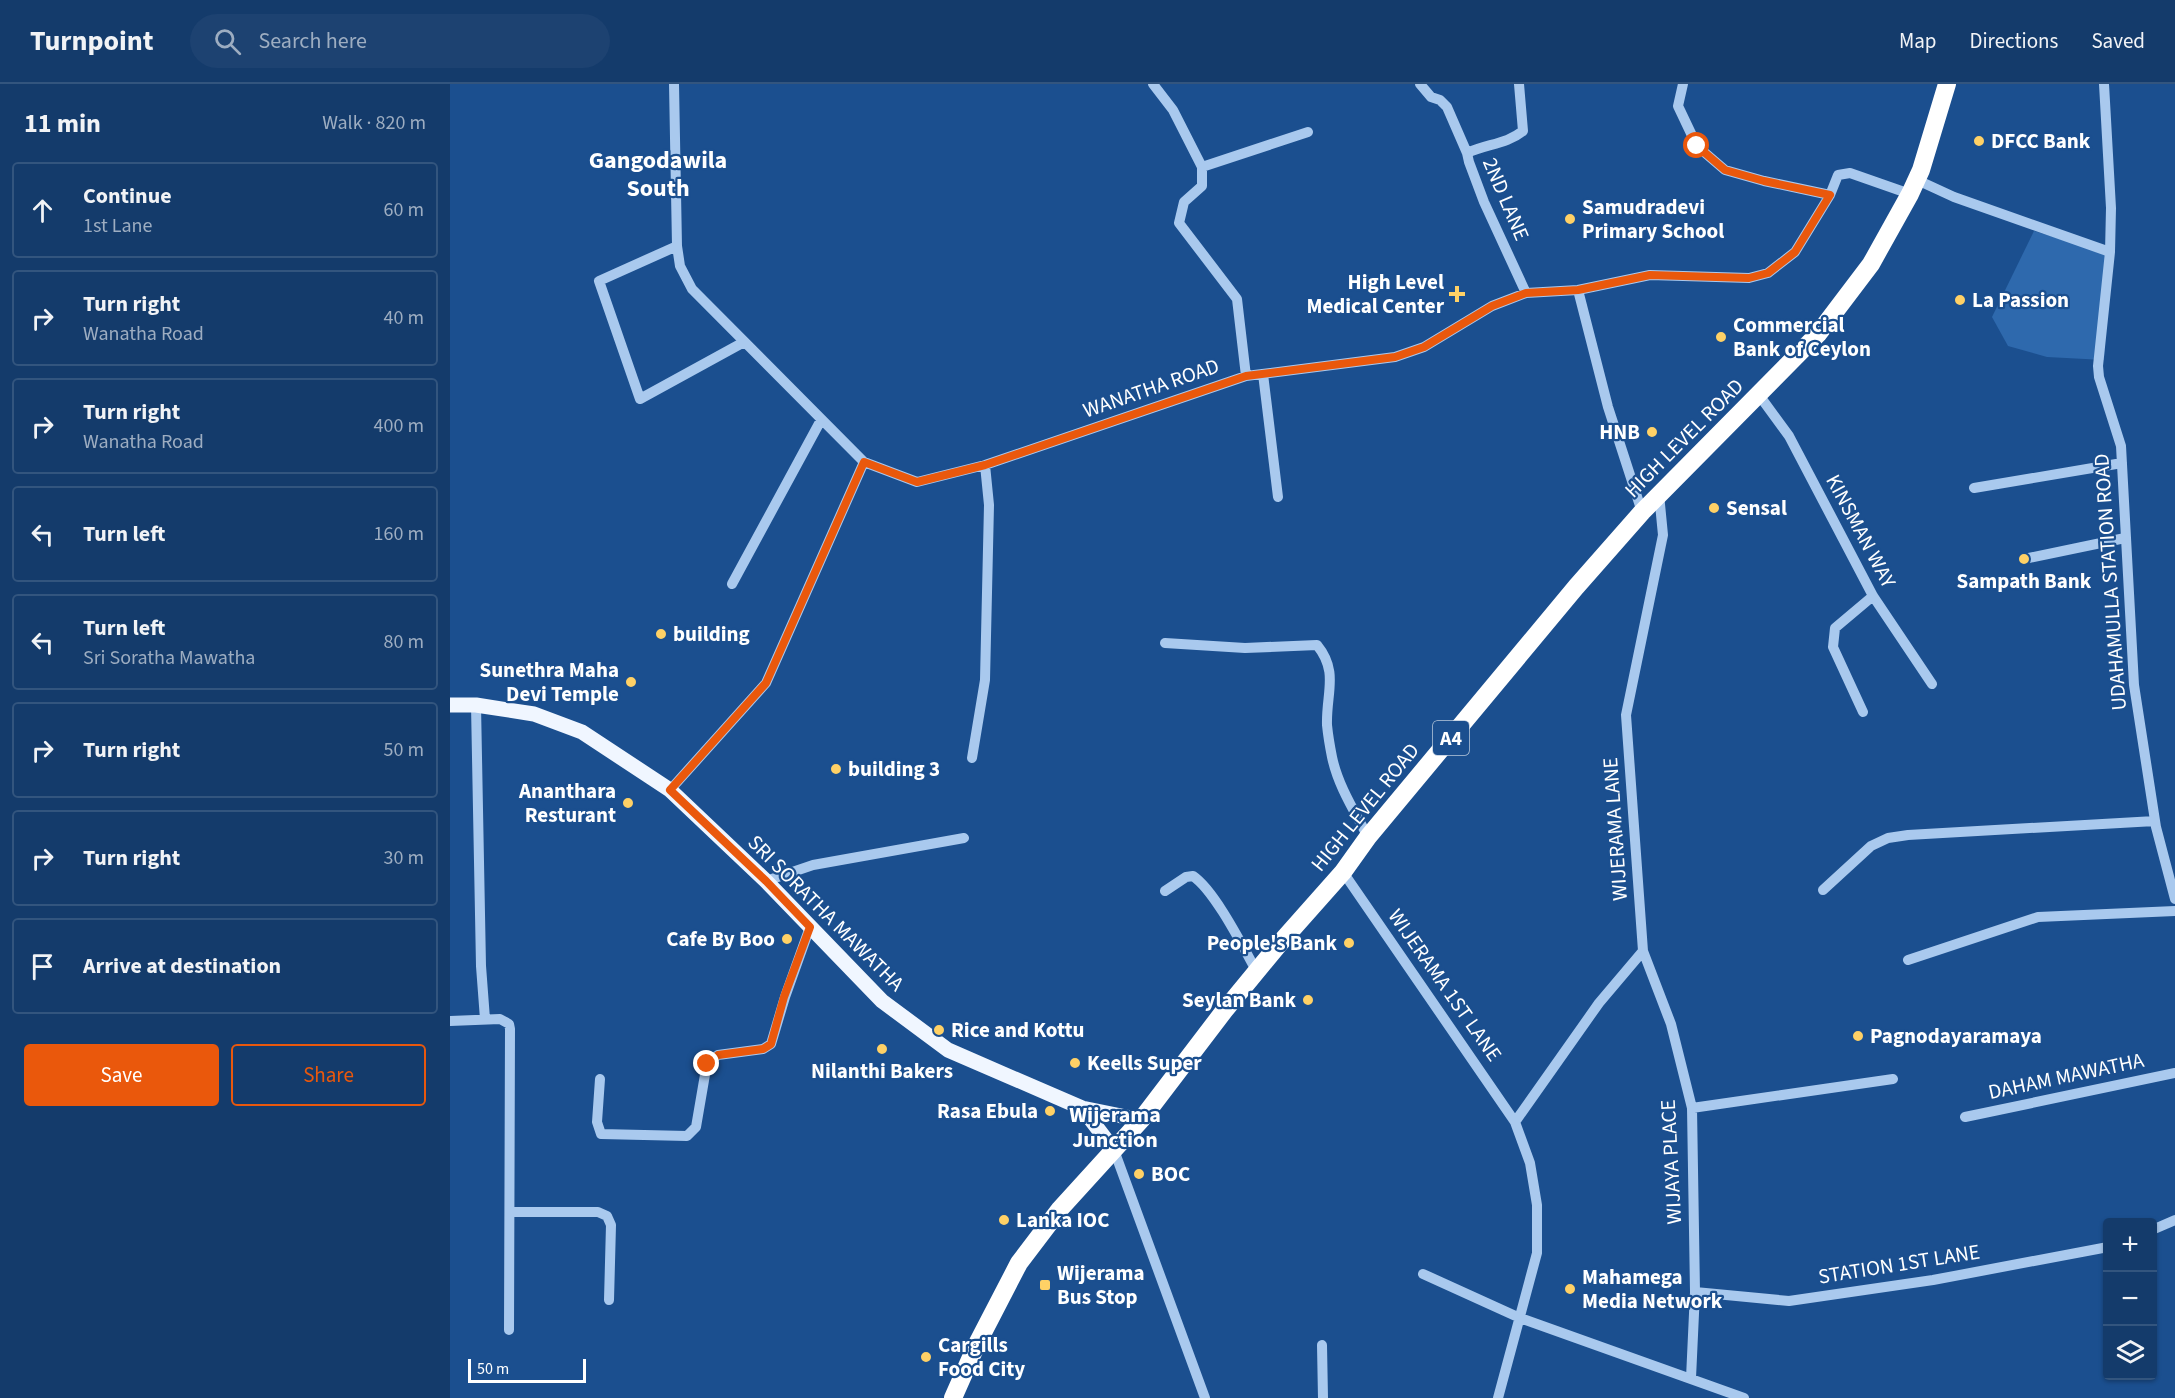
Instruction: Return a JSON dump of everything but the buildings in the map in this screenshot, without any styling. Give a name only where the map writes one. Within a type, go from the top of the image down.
[{"type":"highway","name":"HIGH LEVEL ROAD","points":[[953,1398],[976,1346],[1018,1263],[1060,1209],[1141,1120],[1224,1011],[1343,872],[1368,837],[1576,587],[1658,494],[1818,334],[1871,264],[1921,170],[1947,84]]},
{"type":"main road","name":"SRI SORATHA MAWATHA","points":[[450,705],[477,705],[534,714],[582,732],[670,790],[766,881],[882,1001],[948,1050],[1082,1107],[1141,1120]]},
{"type":"main road","points":[[1082,1107],[1114,1150]]},
{"type":"street","name":"WANATHA ROAD","points":[[674,84],[677,246],[680,266],[692,289],[864,462],[917,482],[985,465],[1246,376],[1395,357],[1424,347],[1492,306],[1526,293],[1578,290],[1650,275],[1749,278],[1768,273],[1795,252],[1830,195],[1838,175],[1850,173],[1913,186]]},
{"type":"street","points":[[1153,84],[1173,110],[1202,167],[1202,186],[1184,202],[1179,223],[1237,299],[1246,376]]},
{"type":"street","points":[[1420,84],[1431,97],[1440,100],[1447,107],[1467,153]]},
{"type":"street","name":"2ND LANE","points":[[1519,84],[1523,131],[1512,139],[1485,145],[1467,153],[1468,162],[1484,202],[1526,293]]},
{"type":"street","points":[[1683,84],[1678,106],[1697,146],[1725,170],[1830,195]]},
{"type":"street","name":"UDAHAMULLA STATION ROAD","points":[[2104,84],[2111,208],[2110,252],[2098,366],[2099,377],[2121,446],[2134,685],[2155,820],[2175,898]]},
{"type":"street","points":[[1202,167],[1308,132]]},
{"type":"street","points":[[1913,186],[1954,197],[2110,252]]},
{"type":"street","points":[[677,246],[599,281],[640,399],[744,342]]},
{"type":"street","points":[[1578,290],[1608,407],[1642,512]]},
{"type":"street","points":[[1263,374],[1278,497]]},
{"type":"street","name":"KINSMAN WAY","points":[[1759,394],[1789,436],[1873,596],[1932,684]]},
{"type":"street","points":[[732,584],[821,420]]},
{"type":"street","points":[[670,790],[766,683],[864,462]]},
{"type":"street","points":[[1974,488],[2122,463]]},
{"type":"street","points":[[972,758],[985,680],[989,505],[985,465]]},
{"type":"street","name":"WIJERAMA LANE","points":[[1643,951],[1626,715],[1663,535],[1658,494]]},
{"type":"street","points":[[2024,559],[2125,538]]},
{"type":"street","points":[[1863,712],[1833,646],[1835,628],[1873,596]]},
{"type":"street","points":[[1165,643],[1245,648],[1317,645],[1326,656],[1329,667],[1327,725],[1332,758],[1340,784],[1368,837]]},
{"type":"street","points":[[477,705],[481,966],[485,1019]]},
{"type":"street","points":[[1823,890],[1871,846],[1888,837],[2155,820]]},
{"type":"street","points":[[766,881],[813,865],[964,838]]},
{"type":"street","name":"WIJERAMA 1ST LANE","points":[[1343,872],[1515,1122],[1530,1163],[1537,1205],[1537,1252],[1498,1398]]},
{"type":"street","points":[[1165,891],[1186,877],[1194,876],[1200,880],[1225,916],[1257,972]]},
{"type":"street","points":[[1908,960],[2038,917],[2175,910]]},
{"type":"street","points":[[600,1079],[597,1122],[601,1134],[687,1136],[696,1127],[707,1064],[718,1055],[763,1049],[771,1044],[784,997],[810,927]]},
{"type":"street","points":[[1515,1122],[1599,1003],[1643,951]]},
{"type":"street","name":"WIJAYA PLACE","points":[[1643,951],[1671,1024],[1692,1108],[1695,1292],[1691,1378]]},
{"type":"street","points":[[450,1021],[500,1019],[508,1024],[510,1029],[509,1330]]},
{"type":"street","name":"DAHAM MAWATHA","points":[[1965,1117],[2175,1073]]},
{"type":"street","points":[[1692,1108],[1893,1079]]},
{"type":"street","points":[[1114,1150],[1205,1398]]},
{"type":"street","points":[[510,1212],[598,1212],[607,1216],[611,1225],[609,1300]]},
{"type":"street","points":[[2157,1228],[2175,1220]]},
{"type":"street","name":"STATION 1ST LANE","points":[[1695,1292],[1789,1301],[1933,1280],[2103,1248]]},
{"type":"street","points":[[1423,1274],[1520,1318],[1744,1398]]},
{"type":"street","points":[[1322,1345],[1323,1398]]},
{"type":"shaded area","points":[[2034,231],[2109,254],[2104,360],[2047,357],[2008,346],[1992,317]]},
{"type":"place","name":"DFCC Bank","points":[[1979,141]]},
{"type":"place","name":"Samudradevi Primary School","points":[[1570,219]]},
{"type":"place","name":"High Level Medical Center","points":[[1457,294]]},
{"type":"place","name":"La Passion","points":[[1960,300]]},
{"type":"place","name":"Commercial Bank of Ceylon","points":[[1721,337]]},
{"type":"place","name":"HNB","points":[[1652,432]]},
{"type":"place","name":"Sensal","points":[[1714,508]]},
{"type":"place","name":"Sampath Bank","points":[[2024,559]]},
{"type":"place","name":"building","points":[[661,634]]},
{"type":"place","name":"Sunethra Maha Devi Temple","points":[[631,682]]},
{"type":"place","name":"building 3","points":[[836,769]]},
{"type":"place","name":"Ananthara Resturant","points":[[628,803]]},
{"type":"place","name":"Cafe By Boo","points":[[787,939]]},
{"type":"place","name":"People's Bank","points":[[1349,943]]},
{"type":"place","name":"Seylan Bank","points":[[1308,1000]]},
{"type":"place","name":"Rice and Kottu","points":[[939,1030]]},
{"type":"place","name":"Pagnodayaramaya","points":[[1858,1036]]},
{"type":"place","name":"Nilanthi Bakers","points":[[882,1049]]},
{"type":"place","name":"Keells Super","points":[[1075,1063]]},
{"type":"place","name":"Rasa Ebula","points":[[1050,1111]]},
{"type":"place","name":"BOC","points":[[1139,1174]]},
{"type":"place","name":"Lanka IOC","points":[[1004,1220]]},
{"type":"place","name":"Wijerama Bus Stop","points":[[1045,1285]]},
{"type":"place","name":"Mahamega Media Network","points":[[1570,1289]]},
{"type":"place","name":"Cargills Food City","points":[[926,1357]]},
{"type":"district","name":"Gangodawila South","points":[[658,174]]},
{"type":"district","name":"Wijerama Junction","points":[[1115,1126]]},
{"type":"route","points":[[707,1064],[718,1055],[763,1049],[771,1044],[784,997],[810,927],[766,881],[670,790],[766,683],[864,462],[917,482],[985,465],[1246,376],[1395,357],[1424,347],[1492,306],[1526,293],[1578,290],[1650,275],[1749,278],[1768,273],[1795,252],[1830,195],[1725,170],[1697,146]]}]
